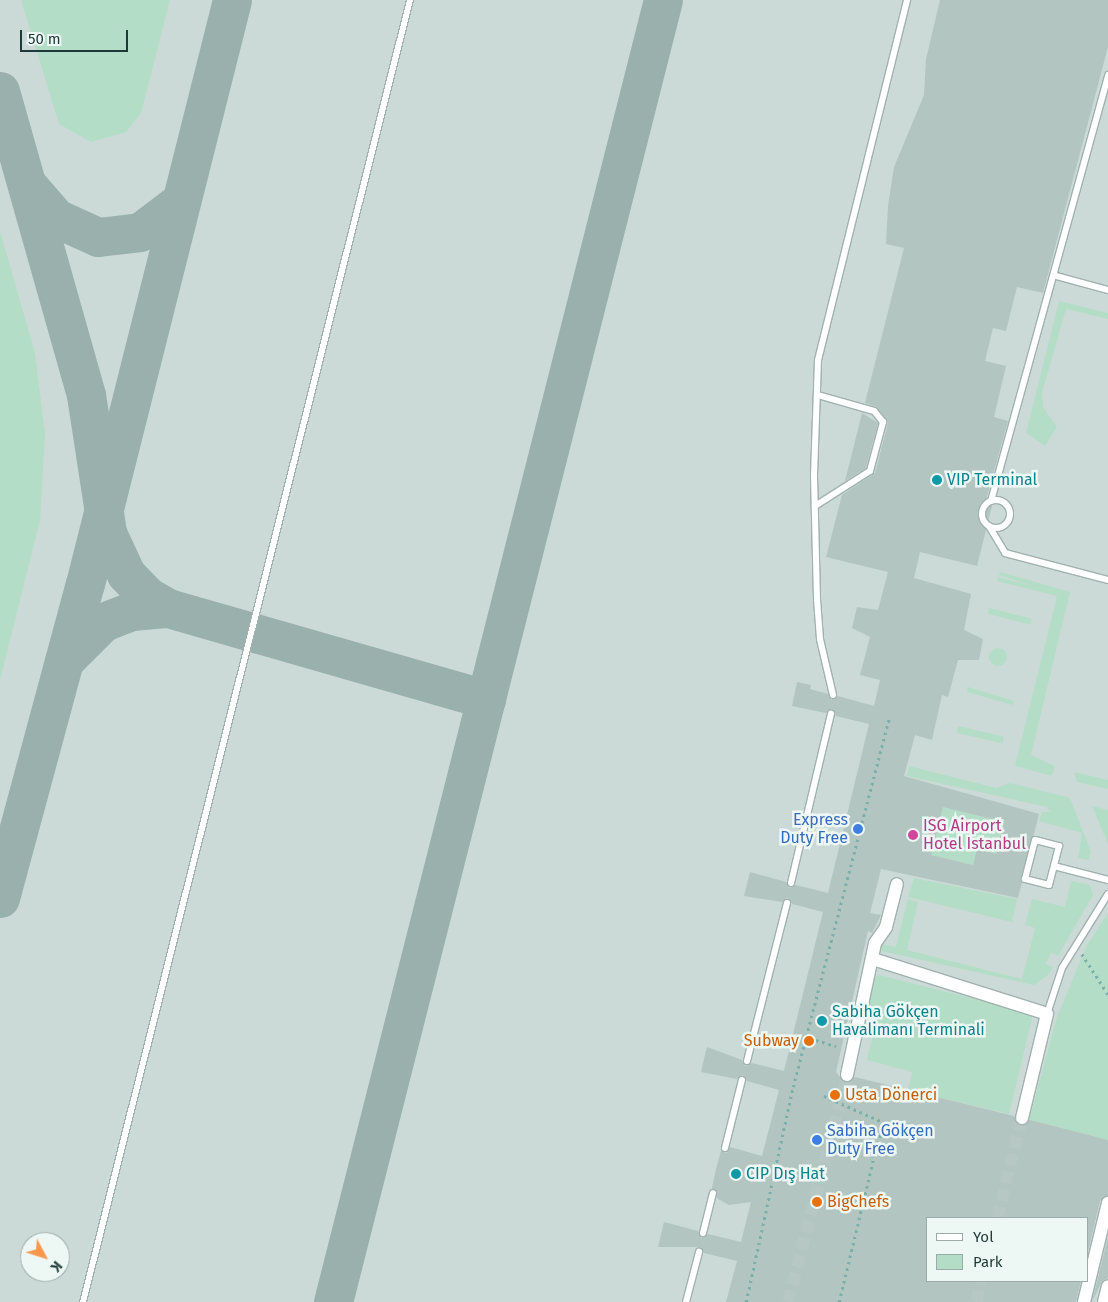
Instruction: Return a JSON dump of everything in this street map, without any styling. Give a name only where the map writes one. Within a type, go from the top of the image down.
[{"type":"street","points":[[847,1075],[873,959],[874,942],[886,927],[897,884]]},
{"type":"street","points":[[873,959],[1047,1014],[1022,1118]]},
{"type":"street","points":[[1084,1302],[1108,1203]]},
{"type":"street","points":[[1104,1302],[1108,1286]]},
{"type":"lane","points":[[83,1302],[410,0]]},
{"type":"lane","points":[[834,695],[820,639],[815,506],[818,360],[828,309],[907,0]]},
{"type":"lane","points":[[1108,75],[1056,276],[991,501],[982,516],[1005,553],[1108,580]]},
{"type":"lane","points":[[1056,276],[1108,290]]},
{"type":"lane","points":[[815,506],[870,471],[883,422],[879,413],[818,395]]},
{"type":"lane","points":[[989,526],[1003,526],[1010,517],[1003,502],[991,501]]},
{"type":"lane","points":[[791,883],[831,714]]},
{"type":"lane","points":[[1035,840],[1059,846],[1054,866],[1049,885],[1025,879],[1035,840]]},
{"type":"lane","points":[[1054,866],[1108,880]]},
{"type":"lane","points":[[1047,1014],[1075,944],[1108,894]]},
{"type":"lane","points":[[747,1061],[787,903]]},
{"type":"lane","points":[[725,1148],[742,1080]]},
{"type":"lane","points":[[703,1233],[713,1193]]},
{"type":"lane","points":[[686,1302],[699,1252]]},
{"type":"path","points":[[746,1302],[793,1087],[889,718]]},
{"type":"path","points":[[1075,944],[1108,994]]},
{"type":"path","points":[[816,1040],[836,1046]]},
{"type":"path","points":[[824,1096],[886,1123],[874,1156],[839,1302]]},
{"type":"path","points":[[869,1155],[874,1156]]},
{"type":"shaded area","points":[[0,0],[1108,0],[1108,1302],[0,1302]]},
{"type":"green space","points":[[21,0],[170,0],[141,113],[126,132],[91,142],[59,124]]},
{"type":"green space","points":[[0,231],[35,353],[45,434],[40,520],[0,680]]},
{"type":"green space","points":[[1059,301],[1108,313],[1108,319],[1066,309],[1042,393],[1043,407],[1057,427],[1045,446],[1026,433]]},
{"type":"green space","points":[[1000,572],[1070,592],[1031,755],[1055,766],[1052,776],[1015,766],[1057,596],[997,581],[998,577],[1033,586],[999,575]]},
{"type":"green space","points":[[989,608],[1032,619],[1030,624],[988,614]]},
{"type":"green space","points":[[998,648],[1005,650],[1007,657],[1005,664],[998,666],[991,664],[989,657],[991,650]]},
{"type":"green space","points":[[968,687],[1014,701],[1013,705],[967,692]]},
{"type":"green space","points":[[958,726],[1004,737],[1002,743],[956,733]]},
{"type":"green space","points":[[909,766],[996,788],[1010,783],[1070,798],[1091,852],[1089,860],[1078,858],[1082,833],[1039,821],[1042,812],[1050,812],[1047,807],[907,776]]},
{"type":"green space","points":[[1074,772],[1108,780],[1108,789],[1077,782]]},
{"type":"green space","points":[[1092,806],[1108,810],[1108,844]]},
{"type":"green space","points":[[943,807],[1004,822],[996,854],[977,849],[973,865],[931,855]]},
{"type":"green space","points":[[914,878],[1017,899],[1012,922],[908,897]]},
{"type":"green space","points":[[1071,881],[1090,885],[1093,895],[1058,956],[1051,953],[1046,964],[1053,967],[1048,975],[1034,985],[881,951],[882,944],[896,947],[908,899],[918,902],[907,950],[1022,979],[1035,928],[1025,925],[1032,899],[1065,907]]},
{"type":"green space","points":[[1108,913],[1108,1140],[1029,1120],[1057,1017],[1086,947]]},
{"type":"green space","points":[[879,975],[1030,1013],[1032,1019],[1009,1114],[908,1090],[912,1072],[867,1060],[878,1014],[867,1010],[873,978]]},
{"type":"building","points":[[940,0],[1108,0],[1108,47],[1043,293],[1017,287],[1006,331],[993,328],[985,361],[1006,366],[994,417],[1008,421],[986,500],[992,506],[977,566],[920,552],[914,578],[971,594],[964,630],[983,639],[979,660],[958,660],[948,697],[942,695],[932,740],[915,735],[904,776],[1039,814],[1018,898],[881,869],[870,913],[881,915],[872,933],[868,931],[836,1072],[845,1083],[855,1077],[1014,1116],[1020,1126],[1030,1120],[1108,1140],[1108,1195],[1100,1201],[1088,1252],[1088,1217],[926,1217],[926,1282],[1081,1282],[1076,1302],[726,1302],[737,1261],[704,1253],[700,1247],[658,1247],[664,1222],[698,1231],[701,1238],[708,1234],[741,1242],[751,1202],[729,1205],[718,1199],[712,1188],[716,1169],[721,1151],[727,1153],[730,1147],[762,1156],[779,1090],[747,1081],[743,1075],[737,1079],[701,1072],[707,1047],[742,1060],[745,1066],[752,1063],[784,1071],[823,912],[792,904],[788,898],[782,902],[744,896],[750,872],[786,882],[789,888],[796,885],[828,893],[869,724],[836,716],[832,709],[826,713],[792,706],[797,682],[811,685],[810,689],[828,694],[831,700],[838,696],[874,706],[880,680],[860,675],[870,637],[852,628],[857,607],[878,610],[888,572],[826,557],[842,495],[875,473],[888,423],[877,407],[865,403],[904,248],[886,244],[888,206],[894,167],[924,95],[926,59]],"holes":[[[943,807],[1004,822],[996,854],[977,849],[973,865],[931,855]]]},
{"type":"building","points":[[862,413],[878,423],[866,468],[845,481]]},
{"type":"building","points":[[1108,1237],[1108,1278],[1102,1281],[1092,1302]]},
{"type":"taxiway","points":[[0,898],[85,584],[232,0]]},
{"type":"taxiway","points":[[333,1302],[663,0]]},
{"type":"taxiway","points":[[0,91],[86,395],[107,533],[126,574],[147,596],[168,608],[486,699]]},
{"type":"taxiway","points":[[31,189],[56,218],[98,237],[140,232],[181,201]]},
{"type":"taxiway","points":[[64,661],[103,622],[132,611],[168,608]]},
{"type":"tunnel","points":[[788,1302],[847,1075]]},
{"type":"tunnel","points":[[997,1217],[1022,1118]]},
{"type":"tunnel","points":[[976,1302],[981,1282]]},
{"type":"place","name":"VIP Terminal","points":[[937,480]]},
{"type":"place","name":"Express Duty Free","points":[[858,829]]},
{"type":"place","name":"ISG Airport Hotel Istanbul","points":[[913,835]]},
{"type":"place","name":"Sabiha Gökçen Havalimanı Terminali","points":[[822,1021]]},
{"type":"place","name":"Subway","points":[[809,1041]]},
{"type":"place","name":"Usta Dönerci","points":[[835,1095]]},
{"type":"place","name":"Sabiha Gökçen Duty Free","points":[[817,1140]]},
{"type":"place","name":"CIP Dış Hat","points":[[736,1174]]},
{"type":"place","name":"BigChefs","points":[[817,1202]]}]
